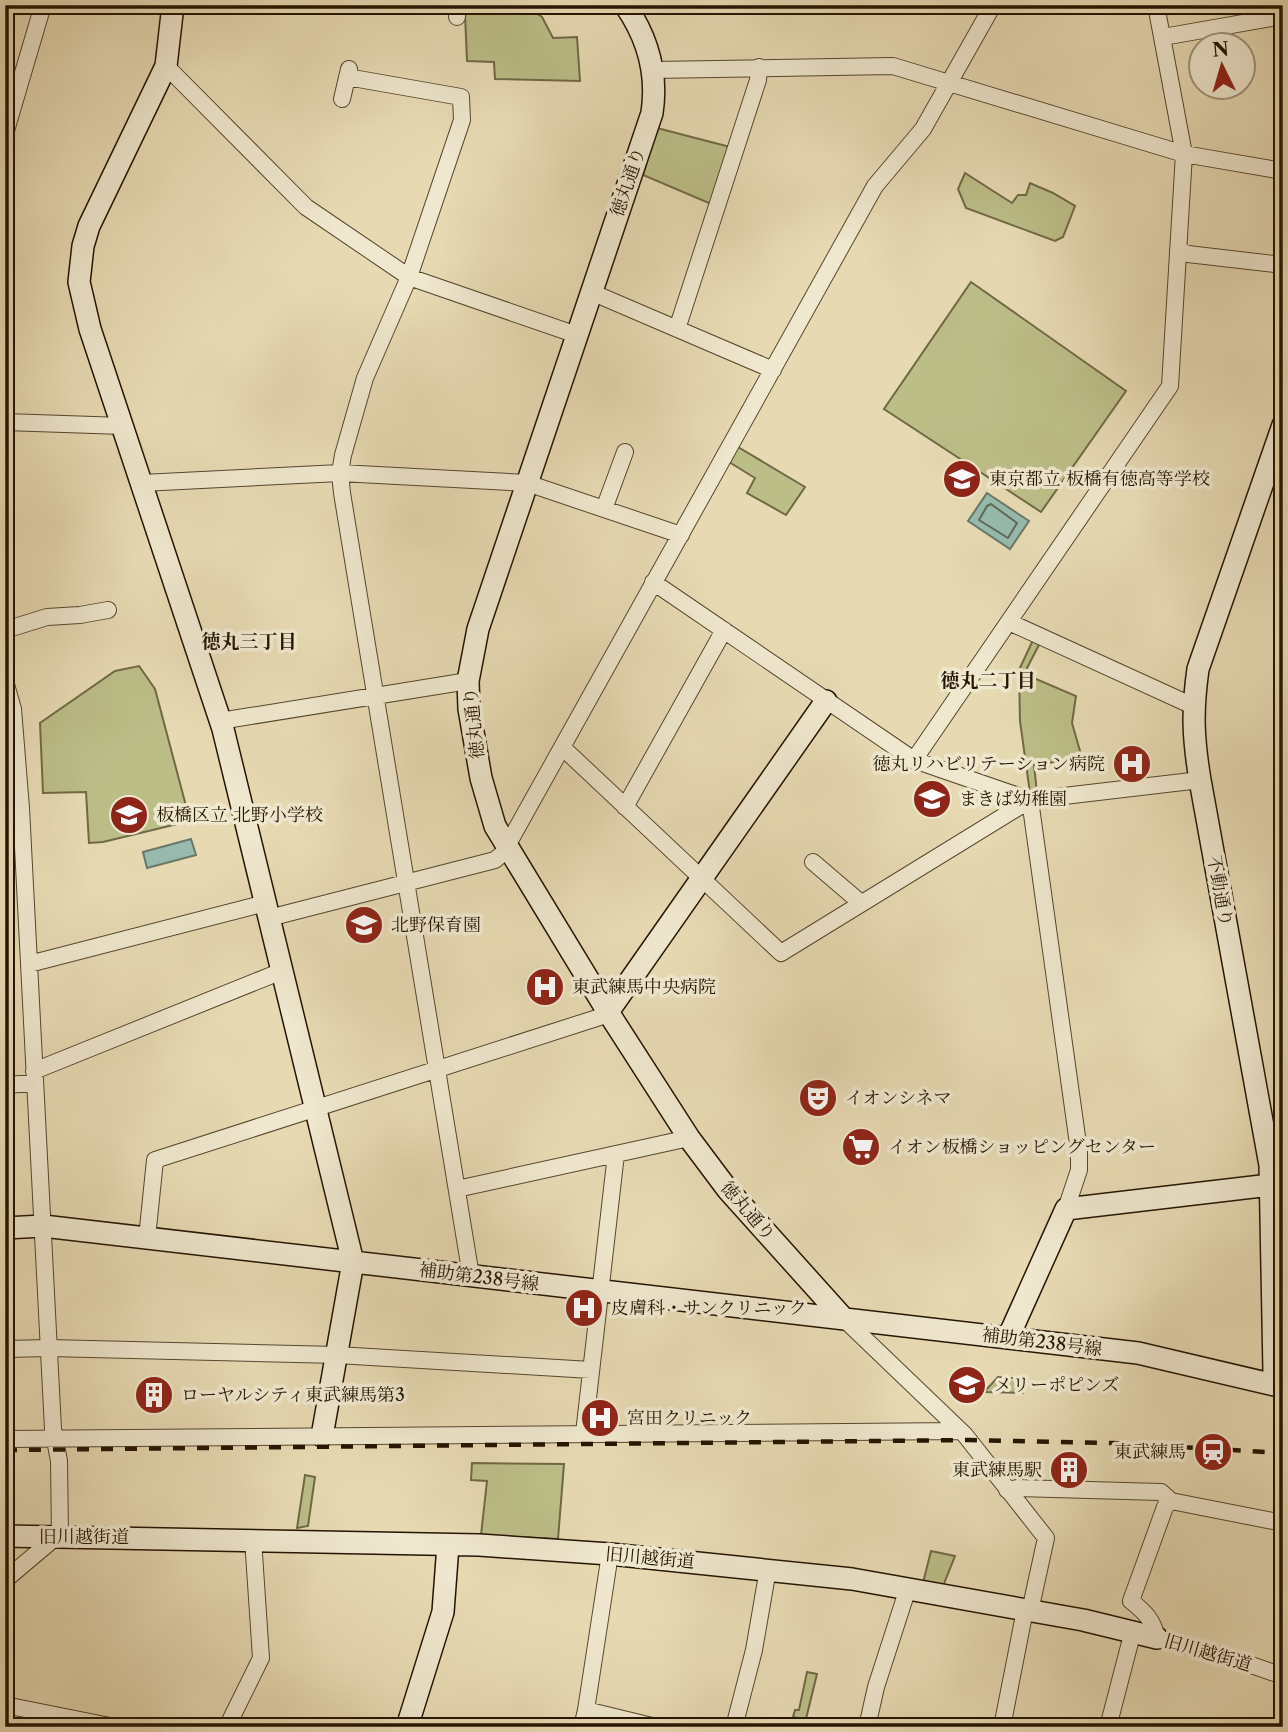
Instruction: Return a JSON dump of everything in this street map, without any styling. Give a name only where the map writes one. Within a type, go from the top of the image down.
[{"type":"street","points":[[5,134],[43,5]]},
{"type":"street","points":[[173,5],[166,66],[89,226],[80,263],[82,299],[220,721],[353,1262],[322,1436]]},
{"type":"street","name":"徳丸通り","points":[[625,5],[648,48],[655,93],[652,113],[478,629],[468,681],[471,730],[495,826],[608,1012],[689,1138],[728,1190],[844,1319]]},
{"type":"street","points":[[29,964],[406,883],[495,860],[503,853],[875,186],[923,129],[993,5]]},
{"type":"street","points":[[914,760],[1170,386],[1184,154],[1156,5]]},
{"type":"street","points":[[1163,37],[1283,16]]},
{"type":"street","points":[[166,66],[306,207],[410,277],[578,335]]},
{"type":"street","points":[[653,69],[893,66],[1184,154],[1283,171]]},
{"type":"street","points":[[677,329],[758,80],[759,67]]},
{"type":"street","points":[[342,99],[348,72],[461,94],[462,120],[410,277],[365,378],[340,473],[471,1276]]},
{"type":"street","points":[[1178,250],[1188,254],[1283,265]]},
{"type":"street","points":[[591,292],[773,370]]},
{"type":"street","points":[[5,422],[123,426]]},
{"type":"street","name":"不動通り","points":[[1278,1379],[1276,1183],[1270,1165],[1200,780],[1194,741],[1193,706],[1198,669],[1283,425]]},
{"type":"street","points":[[604,509],[625,452]]},
{"type":"street","points":[[142,482],[340,473],[527,483],[681,534]]},
{"type":"street","points":[[653,582],[914,760],[1030,800]]},
{"type":"street","points":[[5,630],[47,617],[108,610]]},
{"type":"street","points":[[1009,622],[1193,706]]},
{"type":"street","points":[[625,807],[724,630]]},
{"type":"street","points":[[5,681],[10,715],[29,964],[53,1429],[57,1439],[58,1537],[5,1580]]},
{"type":"street","points":[[220,721],[468,681]]},
{"type":"street","points":[[146,1238],[155,1160],[600,1017],[608,1012],[826,701]]},
{"type":"street","points":[[562,747],[781,953],[1030,800],[1200,780]]},
{"type":"street","points":[[1008,1338],[1066,1209],[1079,1170],[1079,1151],[1030,800]]},
{"type":"street","points":[[813,862],[861,904]]},
{"type":"street","points":[[5,1085],[35,1077],[282,971]]},
{"type":"street","points":[[457,1189],[689,1138]]},
{"type":"street","points":[[584,1433],[616,1154]]},
{"type":"street","points":[[1066,1209],[1276,1183]]},
{"type":"street","name":"補助第238号線","points":[[5,1228],[43,1226],[1138,1353],[1226,1373],[1278,1379]]},
{"type":"street","points":[[844,1319],[959,1431],[1046,1538],[1003,1727]]},
{"type":"street","points":[[5,1349],[337,1355],[591,1370]]},
{"type":"street","points":[[5,1439],[959,1431]]},
{"type":"street","points":[[1007,1490],[1017,1488],[1161,1492],[1171,1501],[1283,1523]]},
{"type":"street","points":[[1157,1638],[1154,1625],[1147,1614],[1131,1601],[1165,1507],[1171,1501]]},
{"type":"street","name":"旧川越街道","points":[[5,1536],[517,1546],[768,1569],[908,1588],[1133,1631],[1234,1659],[1283,1676]]},
{"type":"street","points":[[227,1727],[261,1658],[253,1539]]},
{"type":"street","points":[[407,1727],[443,1612],[448,1545]]},
{"type":"street","points":[[582,1727],[610,1554]]},
{"type":"street","points":[[734,1727],[754,1650],[768,1569]]},
{"type":"street","points":[[867,1727],[876,1687],[908,1588]]},
{"type":"street","points":[[1108,1727],[1133,1631]]},
{"type":"street","points":[[5,1705],[115,1727]]},
{"type":"street","points":[[586,1710],[656,1727]]},
{"type":"green space","points":[[531,10],[542,17],[553,38],[577,37],[580,81],[495,79],[494,62],[467,61],[465,14]]},
{"type":"green space","points":[[657,128],[730,147],[711,204],[643,175]]},
{"type":"green space","points":[[965,173],[1012,203],[1018,195],[1026,195],[1030,183],[1075,206],[1063,237],[1055,241],[966,208],[958,189]]},
{"type":"green space","points":[[971,282],[1126,391],[1041,512],[884,409]]},
{"type":"green space","points":[[738,447],[805,487],[786,515],[747,493],[755,478],[729,462]]},
{"type":"green space","points":[[1033,640],[1040,643],[1027,668],[1029,676],[1076,696],[1072,723],[1082,758],[1034,765],[1037,793],[1030,793],[1020,721],[1019,670]]},
{"type":"green space","points":[[139,666],[155,689],[190,821],[89,843],[86,792],[43,793],[40,723],[115,671]]},
{"type":"green space","points":[[998,1377],[1024,1379],[1023,1393],[984,1392]]},
{"type":"green space","points":[[472,1463],[564,1464],[558,1539],[481,1535],[487,1481],[471,1480]]},
{"type":"green space","points":[[305,1475],[315,1477],[308,1526],[297,1528]]},
{"type":"green space","points":[[931,1551],[955,1556],[943,1586],[923,1583]]},
{"type":"green space","points":[[807,1672],[817,1674],[804,1727],[799,1727],[801,1719],[793,1717],[795,1710],[799,1710]]},
{"type":"water","points":[[987,493],[1029,521],[1010,549],[968,521]]},
{"type":"water","points":[[191,839],[196,855],[147,868],[143,852]]},
{"type":"railway","points":[[5,1450],[969,1440],[1113,1443],[1283,1453]]},
{"type":"place","name":"東京都立 板橋有徳高等学校","points":[[962,479]]},
{"type":"place","name":"徳丸リハビリテーション病院","points":[[1132,764]]},
{"type":"place","name":"まきば幼稚園","points":[[932,799]]},
{"type":"place","name":"板橋区立 北野小学校","points":[[129,815]]},
{"type":"place","name":"北野保育園","points":[[364,925]]},
{"type":"place","name":"東武練馬中央病院","points":[[545,987]]},
{"type":"place","name":"イオンシネマ","points":[[818,1098]]},
{"type":"place","name":"イオン板橋ショッピングセンター","points":[[861,1147]]},
{"type":"place","name":"皮膚科・サンクリニック","points":[[584,1308]]},
{"type":"place","name":"メリーポピンズ","points":[[967,1385]]},
{"type":"place","name":"ローヤルシティ東武練馬第3","points":[[154,1395]]},
{"type":"place","name":"宮田クリニック","points":[[600,1418]]},
{"type":"place","name":"東武練馬","points":[[1213,1452]]},
{"type":"place","name":"東武練馬駅","points":[[1069,1470]]},
{"type":"district","name":"徳丸三丁目","points":[[249,641]]},
{"type":"district","name":"徳丸二丁目","points":[[988,680]]}]
